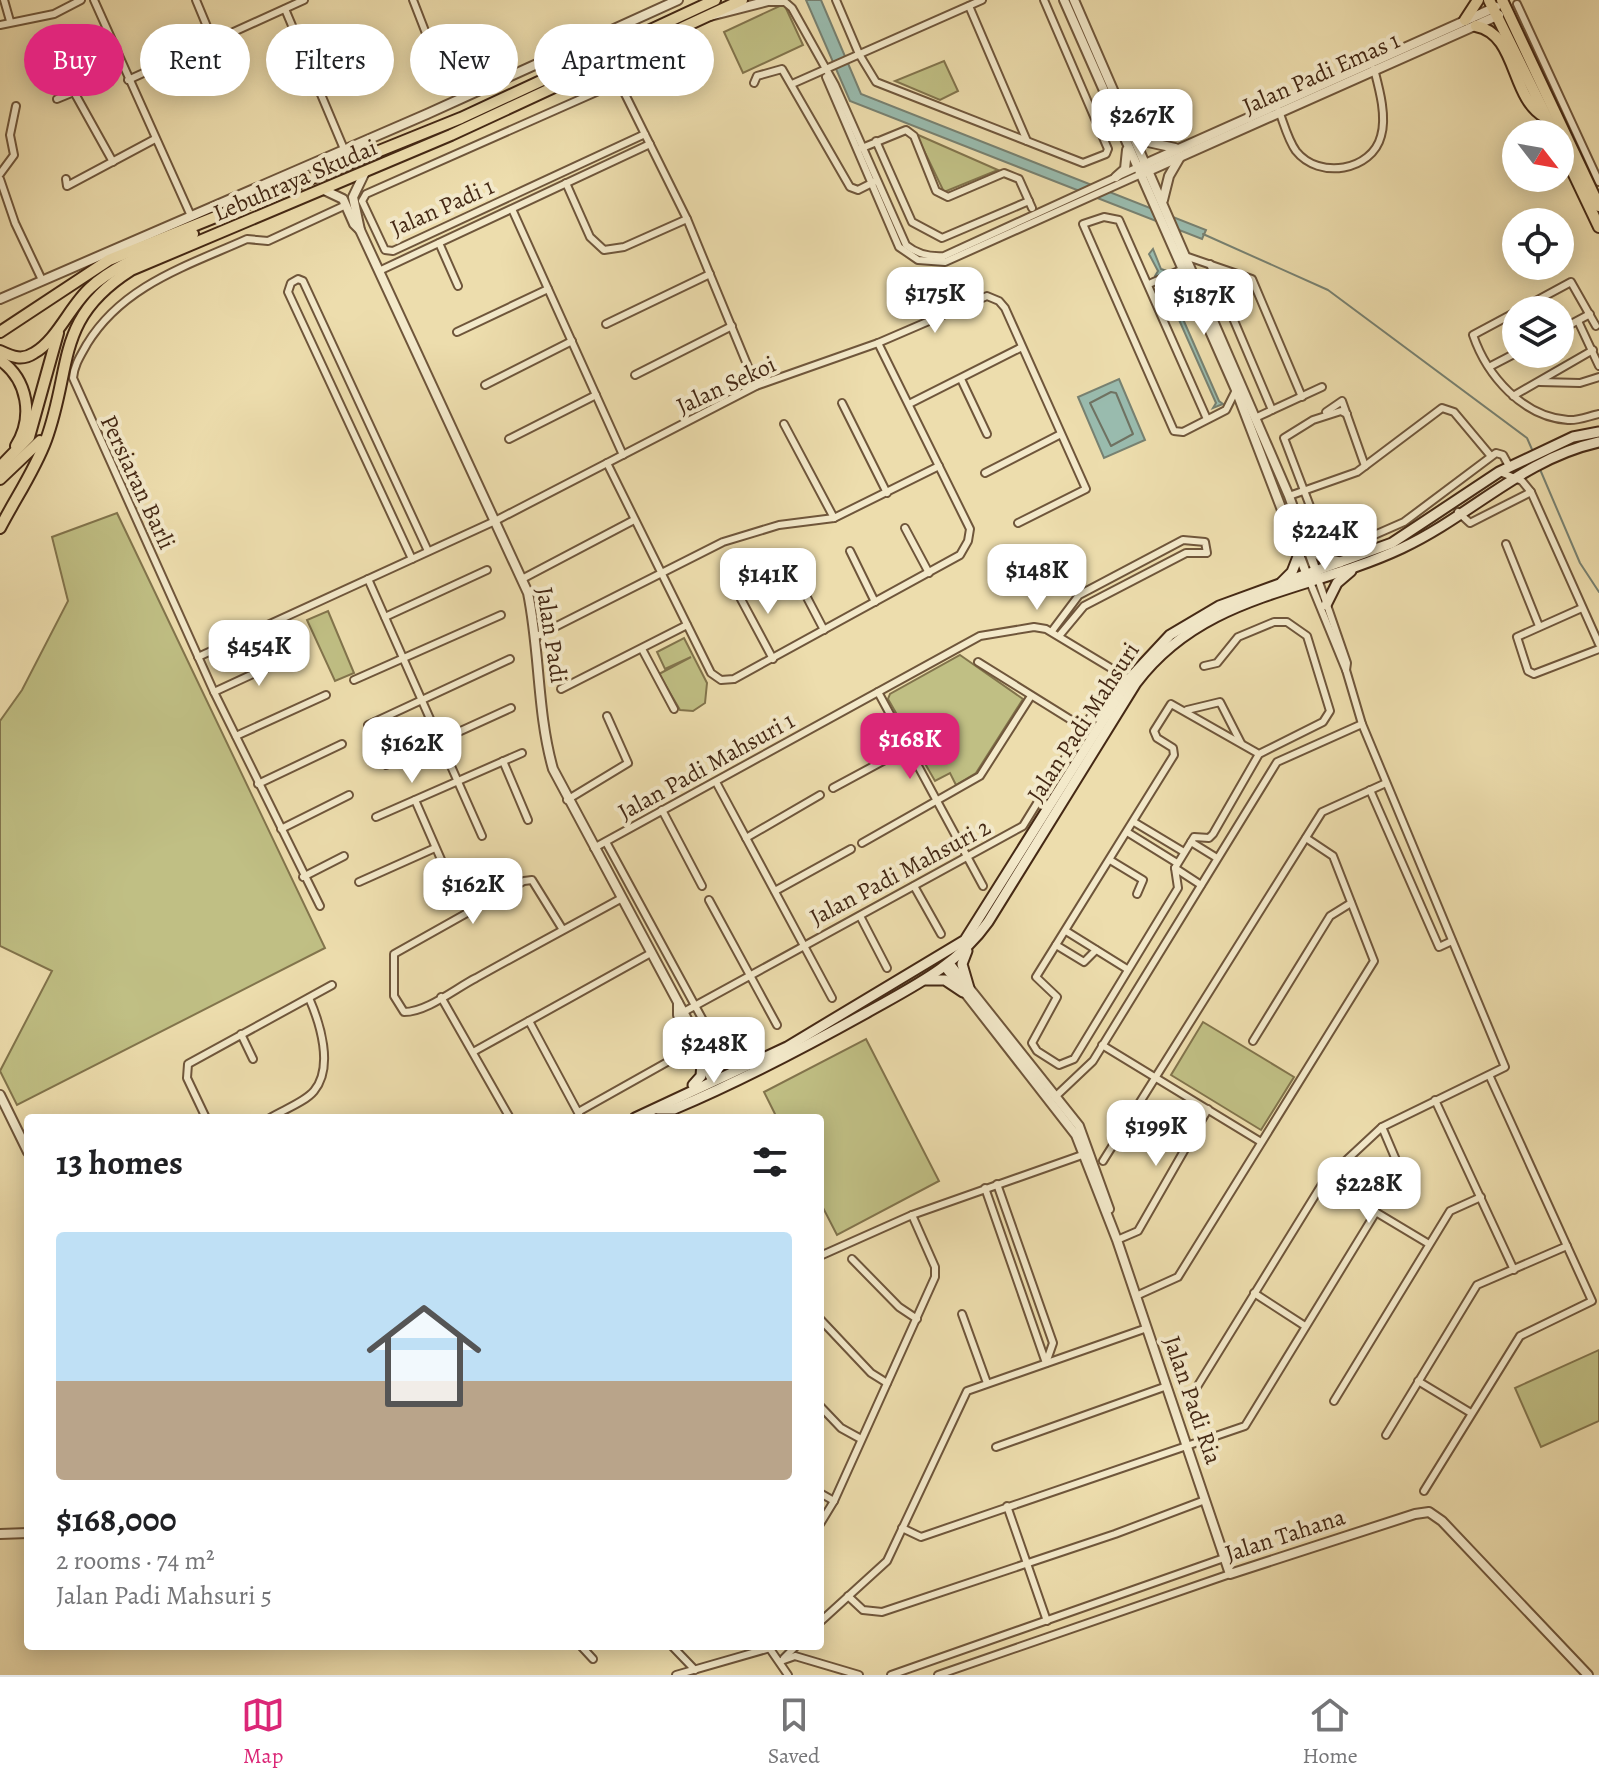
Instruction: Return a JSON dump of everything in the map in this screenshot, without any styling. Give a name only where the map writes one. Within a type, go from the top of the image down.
[{"type":"main road","name":"Lebuhraya Skudai","points":[[0,332],[109,260],[461,118],[715,0]]},
{"type":"main road","name":"Lebuhraya Skudai","points":[[0,528],[49,430],[74,327],[112,282],[131,270],[365,172],[742,0]]},
{"type":"main road","points":[[1465,20],[1478,0]]},
{"type":"main road","points":[[1503,6],[1547,118]]},
{"type":"main road","points":[[1503,6],[1599,206]]},
{"type":"main road","points":[[1476,26],[1498,37],[1531,106],[1547,118]]},
{"type":"main road","points":[[1574,174],[1599,227]]},
{"type":"main road","points":[[0,351],[21,359],[32,355],[45,344],[91,287],[110,273],[223,221],[237,210]]},
{"type":"main road","points":[[0,464],[29,437],[52,349],[64,317]]},
{"type":"main road","points":[[0,360],[21,384],[26,415],[19,440],[0,464]]},
{"type":"main road","points":[[0,479],[22,462],[49,430]]},
{"type":"main road","name":"Jalan Padi Mahsuri","points":[[648,1114],[766,1069],[923,980],[968,948],[988,922],[1132,681],[1190,629],[1220,612],[1313,577],[1340,562],[1409,535],[1509,466],[1529,462],[1576,436],[1599,432]]},
{"type":"main road","name":"Jalan Padi Mahsuri","points":[[1548,453],[1599,442]]},
{"type":"main road","name":"Jalan Padi Mahsuri","points":[[663,1109],[688,1091],[787,1047],[956,947],[982,919],[1153,649],[1195,617],[1280,584],[1357,566],[1402,548],[1513,477],[1529,462]]},
{"type":"main road","points":[[1306,543],[1321,557],[1340,562]]},
{"type":"main road","points":[[1280,584],[1292,572],[1299,554]]},
{"type":"main road","points":[[1326,605],[1337,583],[1357,566]]},
{"type":"main road","points":[[901,981],[946,964],[956,947]]},
{"type":"main road","points":[[966,990],[962,964],[968,948]]},
{"type":"main road","points":[[923,980],[942,979],[966,990]]},
{"type":"main road","points":[[688,1091],[701,1076],[702,1063]]},
{"type":"main road","points":[[663,1109],[716,1080],[766,1069]]},
{"type":"street","points":[[4,0],[10,21]]},
{"type":"street","points":[[0,25],[54,14],[81,0]]},
{"type":"street","points":[[94,0],[191,216]]},
{"type":"street","points":[[196,0],[206,24]]},
{"type":"street","points":[[249,24],[304,0]]},
{"type":"street","points":[[413,0],[422,24]]},
{"type":"street","points":[[0,299],[678,0]]},
{"type":"street","points":[[836,0],[855,56],[876,82],[1083,163],[1106,154],[1108,149],[1044,0]]},
{"type":"street","points":[[792,84],[982,0]]},
{"type":"street","points":[[1064,0],[1127,145],[1164,206],[1188,257],[1299,554],[1326,605],[1347,663],[1346,670]]},
{"type":"street","points":[[1074,0],[1129,123],[1149,196],[1249,418],[1289,496],[1362,724],[1505,1064],[1503,1070],[1490,1077],[1382,1127],[1324,1181],[1192,1395]]},
{"type":"street","points":[[1525,0],[1503,6],[1599,182]]},
{"type":"street","points":[[705,17],[723,16],[769,1]]},
{"type":"street","name":"Jalan Padi Emas 1","points":[[769,1],[790,4],[827,68],[860,149],[906,245],[929,256],[944,256],[1022,220],[1081,198]]},
{"type":"street","points":[[289,5],[344,149]]},
{"type":"street","points":[[969,6],[1027,141]]},
{"type":"street","name":"Jalan Padi Emas 1","points":[[875,182],[899,247],[918,260],[936,264],[1372,66],[1465,20],[1503,6]]},
{"type":"street","name":"Jalan Padi Emas 1","points":[[1372,66],[1476,26],[1503,6]]},
{"type":"street","points":[[1278,108],[1296,151],[1308,161],[1330,168],[1356,164],[1374,150],[1382,134],[1383,118],[1372,66]]},
{"type":"street","points":[[754,83],[757,76],[778,67],[792,84],[854,190],[875,182]]},
{"type":"street","points":[[128,80],[140,74]]},
{"type":"street","name":"Jalan Padi 1","points":[[616,81],[622,84],[645,134],[393,251],[385,250],[362,201],[366,194],[616,81]]},
{"type":"street","points":[[57,99],[64,96]]},
{"type":"street","points":[[76,96],[113,162]]},
{"type":"street","points":[[16,106],[10,135],[14,155],[0,177],[15,223],[42,280]]},
{"type":"street","points":[[1129,123],[1148,142],[1179,153],[1163,191],[1164,206]]},
{"type":"street","points":[[860,149],[901,130],[910,132],[941,195],[948,197],[1004,173],[1019,179],[1031,204]]},
{"type":"street","points":[[645,134],[687,219],[756,386]]},
{"type":"street","points":[[66,179],[67,186],[155,139]]},
{"type":"street","points":[[876,141],[907,216],[916,226],[942,238],[1031,204],[1047,210]]},
{"type":"street","points":[[379,271],[650,144]]},
{"type":"street","points":[[1112,182],[1125,169],[1127,145]]},
{"type":"street","name":"Jalan Padi","points":[[365,172],[353,197],[360,230],[522,579],[537,636],[546,745],[567,800],[678,1003],[690,1049],[716,1080]]},
{"type":"street","points":[[566,183],[590,237],[604,250],[624,247],[687,219]]},
{"type":"street","name":"Jalan Padi","points":[[324,190],[339,195],[360,230]]},
{"type":"street","points":[[1022,220],[1031,204]]},
{"type":"street","name":"Persiaran Barli","points":[[320,906],[214,692],[141,523],[129,504],[73,378],[79,358],[109,313],[130,293],[247,239],[268,241],[346,205]]},
{"type":"street","points":[[512,209],[623,455]]},
{"type":"street","points":[[1207,419],[1119,220],[1104,217],[1083,224],[1174,431],[1183,432],[1226,410],[1236,390]]},
{"type":"street","points":[[439,243],[458,286]]},
{"type":"street","points":[[1188,257],[1245,274],[1252,279],[1302,397]]},
{"type":"street","points":[[1210,264],[1272,410]]},
{"type":"street","points":[[1149,284],[1183,269]]},
{"type":"street","points":[[606,324],[710,274]]},
{"type":"street","points":[[412,559],[288,292],[291,283],[298,279],[303,281],[428,551]]},
{"type":"street","points":[[1545,296],[1571,282],[1598,325],[1584,332]]},
{"type":"street","points":[[457,332],[548,289]]},
{"type":"street","name":"Jalan Sekoi","points":[[198,657],[242,634],[495,521],[756,386],[878,343],[980,298],[991,296],[1002,304],[1020,348]]},
{"type":"street","points":[[1574,323],[1590,314]]},
{"type":"street","points":[[1502,320],[1473,335],[1489,367],[1513,396],[1535,412],[1574,420],[1599,414]]},
{"type":"street","points":[[1578,321],[1599,366]]},
{"type":"street","points":[[635,375],[732,326]]},
{"type":"street","points":[[485,385],[572,341]]},
{"type":"street","points":[[607,463],[711,673],[721,680],[734,679],[960,555],[970,535],[970,529],[878,343]]},
{"type":"street","points":[[909,404],[1020,348],[1086,489],[1018,523]]},
{"type":"street","points":[[1513,396],[1593,350]]},
{"type":"street","points":[[1489,367],[1502,360]]},
{"type":"street","points":[[1537,382],[1580,383],[1599,377]]},
{"type":"street","points":[[961,379],[987,434]]},
{"type":"street","points":[[1226,410],[1249,418],[1322,387]]},
{"type":"street","points":[[509,439],[596,395]]},
{"type":"street","points":[[1365,466],[1342,401],[1284,438],[1321,535],[1350,546],[1400,525],[1490,455],[1500,453],[1509,466]]},
{"type":"street","points":[[842,403],[887,493]]},
{"type":"street","points":[[1289,496],[1365,466],[1447,407],[1490,455]]},
{"type":"street","points":[[1313,420],[1337,411],[1347,414]]},
{"type":"street","points":[[1574,420],[1576,436]]},
{"type":"street","points":[[784,424],[834,518]]},
{"type":"street","points":[[985,473],[1059,435]]},
{"type":"street","points":[[537,636],[661,572],[745,534],[790,523],[834,518],[939,466]]},
{"type":"street","points":[[1499,472],[1513,477],[1531,492],[1599,646],[1531,673],[1517,637],[1582,608]]},
{"type":"street","points":[[1472,522],[1531,492]]},
{"type":"street","points":[[1472,522],[1471,514],[1483,496]]},
{"type":"street","points":[[1458,512],[1472,522]]},
{"type":"street","points":[[522,579],[634,520]]},
{"type":"street","points":[[905,528],[929,573]]},
{"type":"street","points":[[405,543],[421,535]]},
{"type":"street","points":[[1059,636],[1084,606],[1186,553],[1207,553],[1205,542],[1193,538],[1183,540],[1079,595],[1052,631],[1059,636],[1132,681]]},
{"type":"street","points":[[1506,544],[1539,626]]},
{"type":"street","points":[[850,551],[875,602]]},
{"type":"street","points":[[791,567],[824,630]]},
{"type":"street","points":[[385,617],[487,570]]},
{"type":"street","points":[[368,579],[482,836]]},
{"type":"street","points":[[735,588],[773,659]]},
{"type":"street","points":[[1079,595],[1084,606]]},
{"type":"street","points":[[354,680],[501,615]]},
{"type":"street","points":[[1204,666],[1217,663],[1238,637],[1274,622],[1298,627],[1307,636],[1330,705],[1328,716],[1323,722],[1259,754],[1213,834],[1209,838],[1194,837],[1176,866],[1178,888],[1074,1059],[1059,1065],[1032,1045],[1056,1000],[1056,994],[1040,984],[1036,977],[1174,755],[1173,748],[1157,738],[1154,731],[1171,704],[1187,710],[1259,754]]},
{"type":"street","points":[[561,689],[687,625]]},
{"type":"street","name":"Jalan Padi Mahsuri 1","points":[[594,848],[980,636],[1034,627],[1052,631]]},
{"type":"street","points":[[642,649],[674,709]]},
{"type":"street","points":[[214,692],[292,656]]},
{"type":"street","points":[[368,725],[510,659]]},
{"type":"street","points":[[978,662],[1084,728]]},
{"type":"street","name":"Jalan Padi Mahsuri 2","points":[[681,1013],[1027,823],[1118,672]]},
{"type":"street","points":[[878,692],[983,886]]},
{"type":"street","points":[[236,736],[326,695]]},
{"type":"street","points":[[862,843],[980,776],[1031,696]]},
{"type":"street","points":[[1187,710],[1220,702],[1241,744]]},
{"type":"street","points":[[386,765],[511,708]]},
{"type":"street","points":[[567,800],[628,763],[607,716]]},
{"type":"street","points":[[1053,1099],[1087,1067],[1102,1045],[1277,762],[1362,724]]},
{"type":"street","points":[[258,784],[342,744]]},
{"type":"street","points":[[833,788],[909,747]]},
{"type":"street","points":[[376,817],[522,753]]},
{"type":"street","points":[[503,761],[528,820]]},
{"type":"street","points":[[716,782],[832,998]]},
{"type":"street","points":[[1103,1161],[1324,810],[1386,783]]},
{"type":"street","points":[[1370,790],[1439,947],[1452,941]]},
{"type":"street","points":[[281,829],[349,795]]},
{"type":"street","points":[[746,838],[820,795]]},
{"type":"street","points":[[415,800],[443,864]]},
{"type":"street","points":[[662,810],[702,886]]},
{"type":"street","points":[[1134,822],[1184,852]]},
{"type":"street","points":[[1127,832],[1201,885]]},
{"type":"street","points":[[1136,1296],[1175,1280],[1374,961],[1333,856],[1306,838]]},
{"type":"street","points":[[606,842],[723,1057]]},
{"type":"street","points":[[1191,842],[1217,858]]},
{"type":"street","points":[[359,882],[435,848]]},
{"type":"street","points":[[775,891],[851,849]]},
{"type":"street","points":[[303,877],[344,856]]},
{"type":"street","points":[[1110,860],[1143,880],[1137,894]]},
{"type":"street","points":[[563,930],[539,886],[532,880],[524,881],[394,954],[394,996],[399,1007],[410,1012],[441,997],[622,898]]},
{"type":"street","points":[[914,886],[941,934]]},
{"type":"street","points":[[709,900],[777,1025]]},
{"type":"street","points":[[1253,1041],[1330,916],[1351,903]]},
{"type":"street","points":[[860,916],[887,968]]},
{"type":"street","points":[[1066,931],[1127,969]]},
{"type":"street","points":[[1056,945],[1084,962],[1096,950]]},
{"type":"street","points":[[473,1052],[651,953]]},
{"type":"street","name":"Jalan Padi Ria","points":[[946,964],[1053,1099],[1079,1126],[1230,1574]]},
{"type":"street","points":[[204,1114],[185,1071],[188,1064],[332,985]]},
{"type":"street","points":[[441,997],[508,1114]]},
{"type":"street","points":[[281,1114],[314,1092],[325,1068],[318,1019],[309,998]]},
{"type":"street","name":"Jalan Padi","points":[[681,1013],[716,1080]]},
{"type":"street","points":[[529,1021],[580,1114]]},
{"type":"street","points":[[241,1034],[253,1059]]},
{"type":"street","points":[[1102,1045],[1261,1142]]},
{"type":"street","points":[[583,1114],[690,1049]]},
{"type":"street","points":[[1424,1491],[1521,1334],[1592,1301],[1490,1077]]},
{"type":"street","points":[[0,1095],[24,1144]]},
{"type":"street","points":[[1435,1100],[1514,1270]]},
{"type":"street","points":[[1117,1240],[1138,1231],[1208,1109]]},
{"type":"street","points":[[1382,1127],[1399,1167],[1383,1197]]},
{"type":"street","points":[[824,1254],[912,1215],[1086,1153]]},
{"type":"street","points":[[1324,1181],[1429,1244]]},
{"type":"street","points":[[997,1184],[1053,1343],[1046,1363]]},
{"type":"street","points":[[985,1188],[1046,1363]]},
{"type":"street","points":[[1334,1401],[1450,1211],[1481,1197]]},
{"type":"street","points":[[991,1203],[1002,1199]]},
{"type":"street","points":[[902,1528],[921,1537],[1247,1424],[1376,1212]]},
{"type":"street","points":[[824,1517],[936,1272],[912,1215]]},
{"type":"street","points":[[1386,1435],[1477,1285],[1567,1246]]},
{"type":"street","points":[[852,1259],[899,1307],[917,1319]]},
{"type":"street","points":[[1254,1293],[1305,1326]]},
{"type":"street","points":[[962,1314],[987,1383]]},
{"type":"street","points":[[824,1323],[871,1373],[887,1383]]},
{"type":"street","points":[[824,1618],[887,1561],[964,1394],[987,1383],[1147,1328]]},
{"type":"street","points":[[1418,1381],[1471,1413]]},
{"type":"street","points":[[996,1447],[1167,1386]]},
{"type":"street","points":[[824,1410],[841,1428],[861,1439]]},
{"type":"street","points":[[824,1495],[834,1501]]},
{"type":"street","points":[[848,1596],[863,1610],[876,1613],[1205,1500]]},
{"type":"street","points":[[1007,1506],[1047,1621]]},
{"type":"street","name":"Jalan Tahana","points":[[938,1675],[1230,1574],[1429,1512],[1442,1521],[1588,1675]]},
{"type":"street","points":[[0,1534],[24,1533]]},
{"type":"street","points":[[891,1675],[1224,1558]]},
{"type":"street","points":[[585,1650],[593,1659]]},
{"type":"street","points":[[676,1650],[695,1670]]},
{"type":"street","points":[[680,1674],[759,1650]]},
{"type":"street","points":[[772,1650],[788,1675]]},
{"type":"street","points":[[781,1661],[792,1650]]},
{"type":"street","points":[[781,1661],[795,1656],[859,1675]]},
{"type":"shaded area","points":[[784,4],[803,45],[743,73],[724,32]]},
{"type":"shaded area","points":[[944,61],[958,91],[940,100],[895,81]]},
{"type":"shaded area","points":[[916,134],[998,170],[944,192]]},
{"type":"shaded area","points":[[117,513],[325,948],[17,1105],[0,1071],[52,971],[0,946],[0,721],[22,690],[68,601],[52,537]]},
{"type":"shaded area","points":[[328,611],[354,673],[335,681],[307,620]]},
{"type":"shaded area","points":[[684,638],[707,683],[705,703],[693,711],[680,710],[659,674],[691,657],[665,669],[657,652]]},
{"type":"shaded area","points":[[960,655],[1023,699],[976,773],[956,785],[950,773],[935,781],[888,699],[890,694]]},
{"type":"shaded area","points":[[1203,1022],[1294,1077],[1261,1130],[1171,1075]]},
{"type":"shaded area","points":[[866,1039],[939,1181],[837,1235],[824,1210],[824,1114],[775,1114],[764,1092]]},
{"type":"shaded area","points":[[1599,1350],[1599,1421],[1541,1447],[1515,1388]]},
{"type":"water","points":[[806,0],[821,0],[861,94],[1206,230],[1202,239],[850,101]]},
{"type":"water","points":[[1153,249],[1161,269],[1167,271],[1168,285],[1223,404],[1213,408],[1216,403],[1164,286],[1155,276],[1158,271],[1149,254]]},
{"type":"water","points":[[1119,379],[1145,440],[1104,458],[1078,397]]},
{"type":"waterway","points":[[1203,234],[1328,290],[1527,438],[1534,454]]},
{"type":"waterway","points":[[1539,467],[1580,563],[1599,592]]}]
